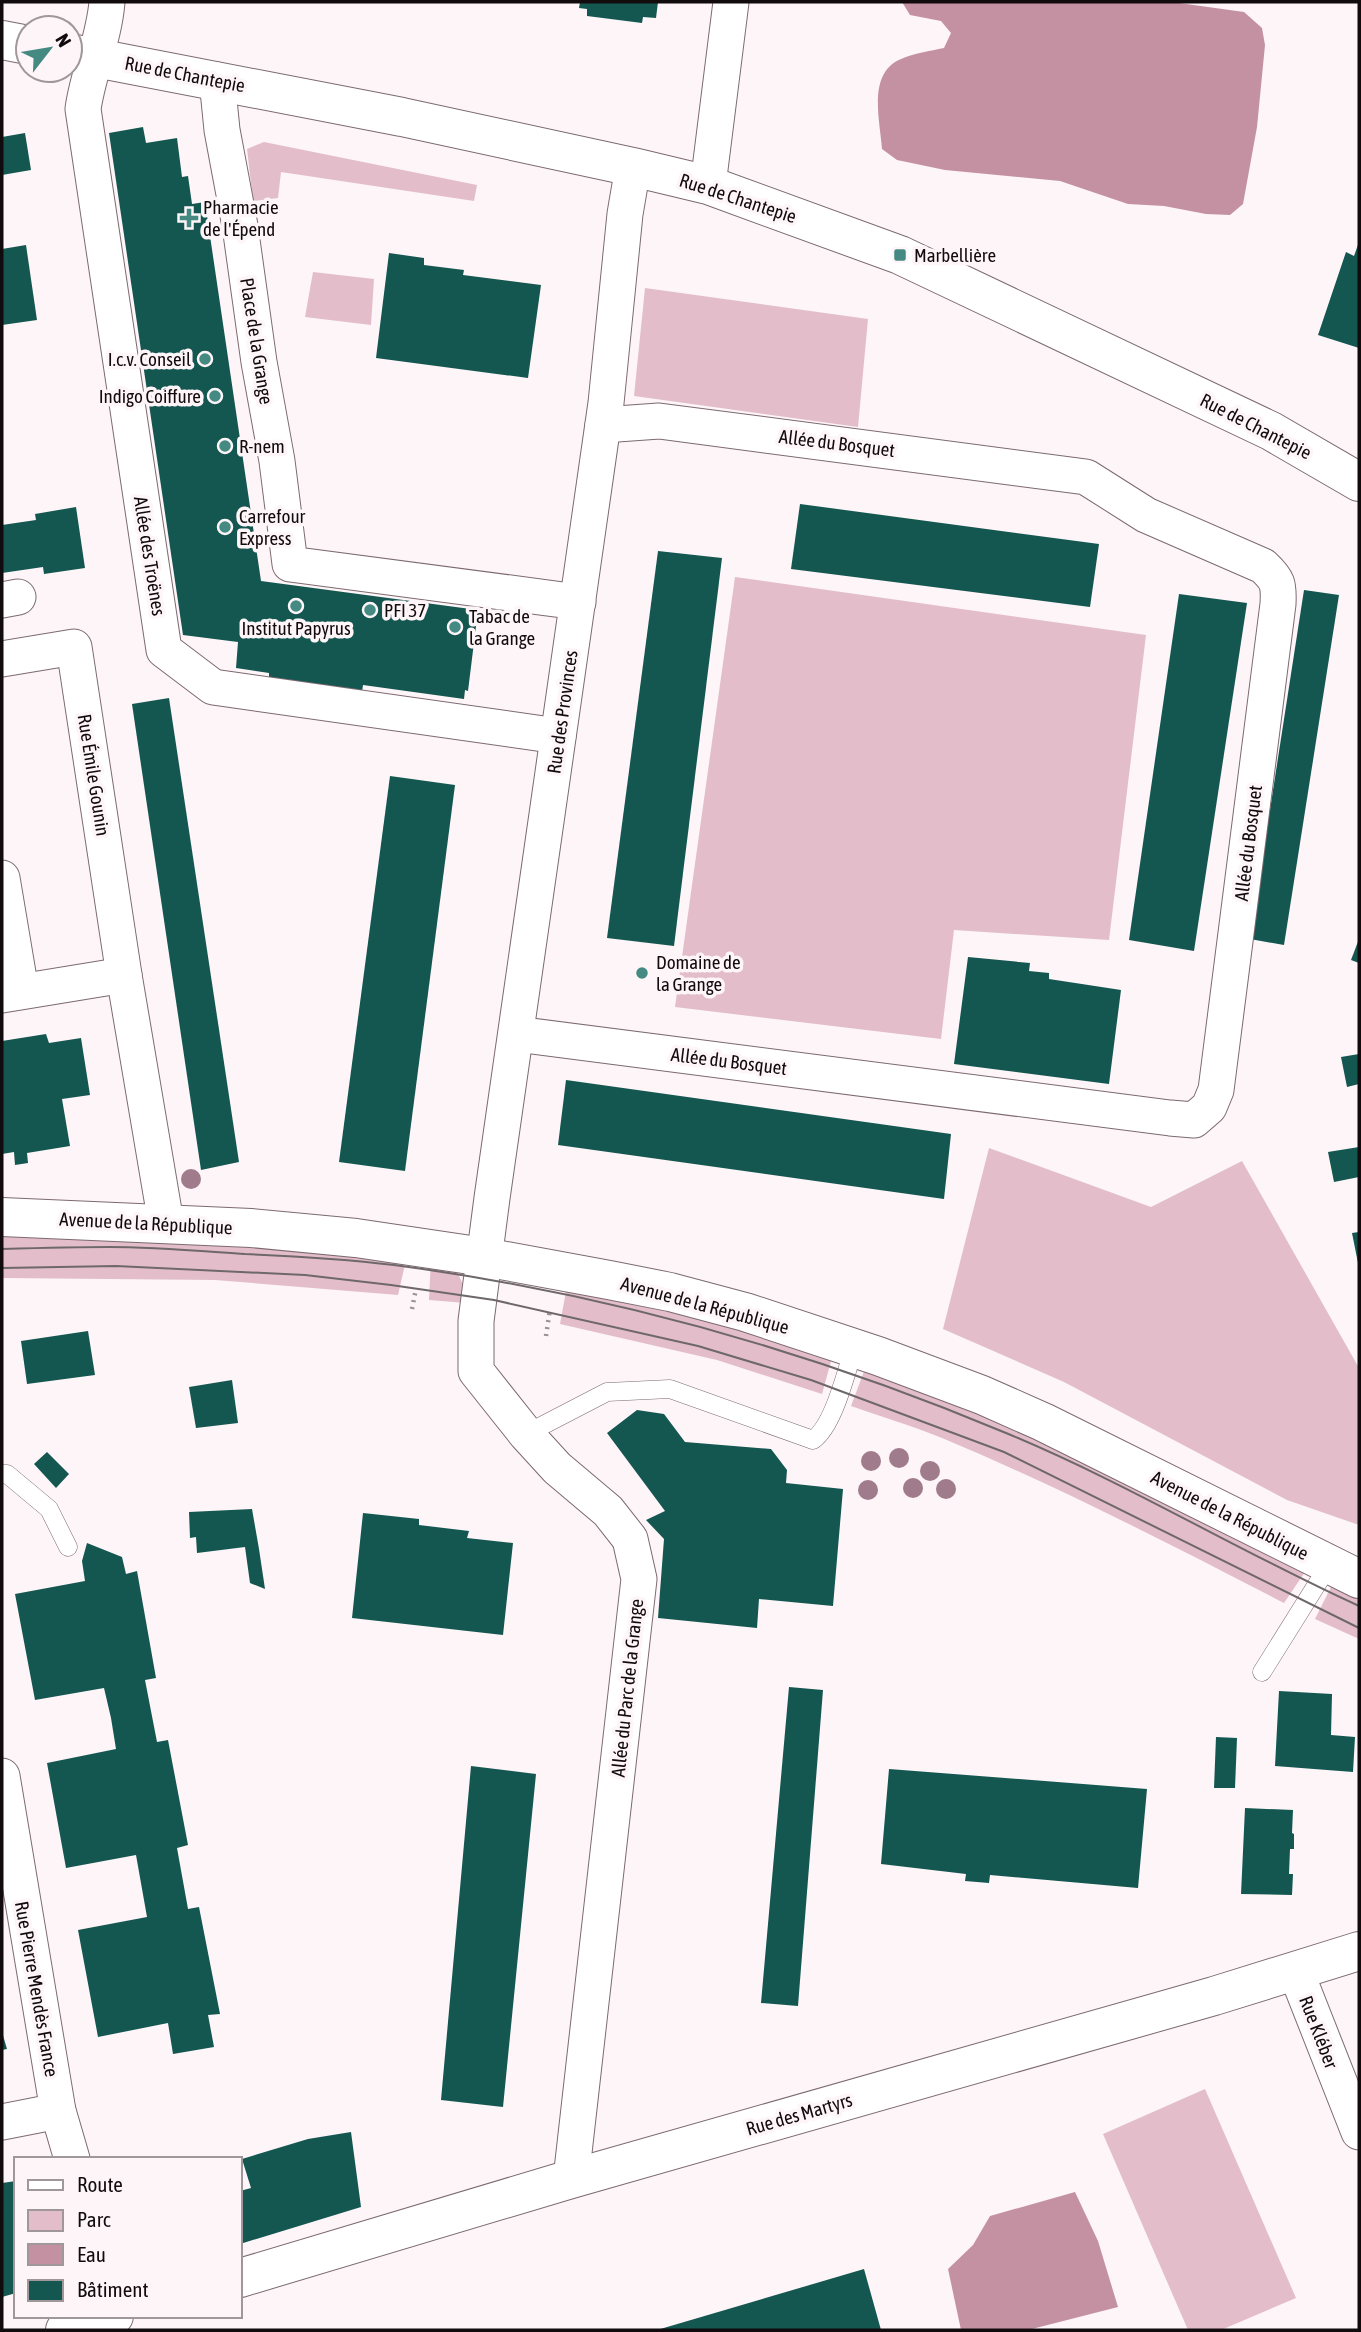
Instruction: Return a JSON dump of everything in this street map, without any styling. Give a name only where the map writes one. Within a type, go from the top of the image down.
[{"type":"street","name":"Allée des Troënes","points":[[84,53],[107,2]]},
{"type":"street","points":[[708,185],[732,2]]},
{"type":"street","name":"Rue de Chantepie","points":[[84,55],[402,117],[708,185],[900,255],[1271,431],[1359,482]]},
{"type":"street","name":"Allée des Troënes","points":[[84,64],[86,83],[83,109],[164,650],[213,687],[558,736]]},
{"type":"street","name":"Place de la Grange","points":[[217,80],[222,130],[277,461],[290,564],[578,602]]},
{"type":"street","name":"Rue des Provinces","points":[[484,1257],[603,425],[625,214],[633,167]]},
{"type":"street","name":"Allée du Bosquet","points":[[516,1034],[1194,1120],[1209,1107],[1216,1090],[1279,604],[1279,584],[1271,573],[1263,566],[1146,515],[1086,477],[659,421],[603,425]]},
{"type":"street","name":"Rue Émile Gounin","points":[[2,659],[74,648],[124,975],[166,1223]]},
{"type":"street","points":[[2,878],[12,993],[124,975]]},
{"type":"street","name":"Avenue de la République","points":[[2,1217],[251,1228],[356,1238],[484,1257],[670,1292],[745,1312],[982,1395],[1043,1422],[1344,1572]]},
{"type":"street","name":"Allée du Parc de la Grange","points":[[484,1257],[476,1321],[476,1371],[557,1468],[608,1511],[631,1539],[639,1579],[571,2179]]},
{"type":"street","name":"Rue Pierre Mendès France","points":[[2,1776],[8,1859],[58,2111],[71,2157]]},
{"type":"street","name":"Rue des Martyrs","points":[[242,2277],[571,2179],[1296,1972],[1359,1951]]},
{"type":"street","name":"Rue Kléber","points":[[1296,1972],[1359,2132]]},
{"type":"street","points":[[2,2122],[58,2111]]},
{"type":"street","points":[[65,2330],[107,2318]]},
{"type":"lane","points":[[526,1434],[607,1392],[670,1389],[813,1440],[834,1410],[854,1348]]},
{"type":"lane","points":[[2,1474],[7,1474],[49,1509],[68,1547]]},
{"type":"lane","points":[[1262,1672],[1344,1572]]},
{"type":"green space","points":[[264,142],[477,185],[474,201],[281,172],[278,198],[253,201],[247,149]]},
{"type":"green space","points":[[313,272],[374,279],[371,325],[305,317]]},
{"type":"green space","points":[[645,288],[868,319],[858,427],[634,396]]},
{"type":"green space","points":[[735,577],[1146,635],[1109,940],[954,930],[941,1039],[675,1007]]},
{"type":"green space","points":[[989,1148],[1151,1207],[1242,1161],[1359,1368],[1359,1525],[1287,1500],[1064,1382],[943,1329]]},
{"type":"green space","points":[[2,1226],[407,1256],[398,1295],[215,1280],[2,1278]]},
{"type":"green space","points":[[431,1259],[455,1267],[464,1287],[465,1303],[429,1300]]},
{"type":"green space","points":[[567,1286],[642,1297],[833,1354],[822,1394],[717,1360],[560,1324]]},
{"type":"green space","points":[[866,1366],[1016,1419],[1307,1569],[1284,1603],[1029,1476],[931,1434],[851,1406]]},
{"type":"green space","points":[[1333,1583],[1359,1594],[1359,1639],[1315,1619]]},
{"type":"green space","points":[[1205,2089],[1296,2298],[1221,2330],[1188,2330],[1103,2134]]},
{"type":"water","points":[[902,2],[1172,2],[1244,12],[1262,28],[1265,45],[1257,127],[1243,204],[1230,215],[1206,214],[1164,206],[1128,204],[1060,181],[945,170],[897,160],[882,149],[878,98],[883,75],[901,59],[944,48],[951,33],[941,21],[910,15]]},
{"type":"water","points":[[1075,2192],[1098,2241],[1118,2307],[1028,2330],[961,2330],[948,2269],[973,2245],[990,2216]]},
{"type":"building","points":[[580,2],[658,2],[656,18],[643,17],[642,23],[587,16],[587,9],[579,8]]},
{"type":"building","points":[[143,127],[146,143],[177,138],[182,177],[188,176],[192,204],[205,202],[261,581],[478,610],[468,691],[465,690],[464,699],[363,685],[362,692],[269,680],[269,673],[236,668],[238,642],[183,635],[109,133]]},
{"type":"building","points":[[25,133],[31,170],[2,175],[2,137]]},
{"type":"building","points":[[1359,242],[1359,348],[1318,335],[1346,252],[1354,256]]},
{"type":"building","points":[[26,245],[37,320],[2,325],[2,249]]},
{"type":"building","points":[[389,253],[424,258],[424,265],[464,270],[463,275],[541,285],[528,378],[376,358]]},
{"type":"building","points":[[800,504],[1099,544],[1090,607],[791,569]]},
{"type":"building","points":[[76,507],[85,568],[44,574],[43,567],[2,573],[2,525],[36,520],[35,514]]},
{"type":"building","points":[[658,551],[722,558],[674,946],[607,938]]},
{"type":"building","points":[[1304,590],[1339,595],[1284,945],[1250,939]]},
{"type":"building","points":[[1179,594],[1247,603],[1194,951],[1129,940]]},
{"type":"building","points":[[169,698],[239,1162],[201,1170],[132,704]]},
{"type":"building","points":[[390,776],[455,785],[405,1171],[339,1162]]},
{"type":"building","points":[[1359,939],[1359,963],[1351,960]]},
{"type":"building","points":[[968,957],[1030,963],[1029,971],[1049,973],[1049,979],[1121,990],[1109,1084],[954,1064]]},
{"type":"building","points":[[46,1034],[49,1043],[81,1038],[90,1095],[62,1099],[70,1146],[27,1153],[28,1163],[15,1165],[14,1152],[2,1154],[2,1041]]},
{"type":"building","points":[[1359,1054],[1359,1084],[1347,1087],[1341,1057]]},
{"type":"building","points":[[566,1080],[951,1134],[944,1199],[558,1145]]},
{"type":"building","points":[[1359,1147],[1359,1177],[1334,1182],[1328,1152]]},
{"type":"building","points":[[1359,1232],[1359,1263],[1358,1263],[1352,1233]]},
{"type":"building","points":[[88,1331],[95,1375],[27,1384],[21,1341]]},
{"type":"building","points":[[232,1380],[238,1423],[196,1428],[189,1387]]},
{"type":"building","points":[[637,1410],[664,1414],[685,1442],[771,1449],[787,1470],[786,1483],[843,1489],[833,1606],[759,1599],[757,1628],[658,1618],[664,1539],[646,1520],[665,1511],[607,1433]]},
{"type":"building","points":[[47,1452],[69,1474],[56,1488],[34,1464]]},
{"type":"building","points":[[252,1509],[265,1589],[250,1583],[245,1547],[197,1553],[196,1537],[190,1538],[189,1512]]},
{"type":"building","points":[[363,1513],[419,1519],[419,1525],[469,1531],[467,1538],[513,1543],[503,1635],[352,1618]]},
{"type":"building","points":[[87,1543],[122,1557],[126,1574],[137,1571],[156,1678],[145,1680],[157,1742],[168,1740],[188,1845],[177,1848],[188,1909],[199,1907],[220,2014],[208,2015],[214,2047],[173,2054],[168,2023],[98,2037],[78,1930],[147,1917],[136,1855],[66,1868],[47,1763],[116,1749],[111,1718],[104,1688],[35,1700],[15,1594],[85,1581],[82,1561]]},
{"type":"building","points":[[789,1687],[823,1690],[798,2006],[761,2003]]},
{"type":"building","points":[[1279,1691],[1332,1694],[1331,1735],[1355,1737],[1353,1772],[1275,1766]]},
{"type":"building","points":[[1216,1737],[1237,1738],[1235,1788],[1214,1788]]},
{"type":"building","points":[[471,1766],[536,1774],[503,2107],[441,2100]]},
{"type":"building","points":[[889,1769],[1147,1789],[1138,1888],[990,1875],[989,1883],[965,1881],[966,1874],[881,1864]]},
{"type":"building","points":[[1245,1808],[1293,1810],[1294,1849],[1290,1849],[1289,1874],[1293,1874],[1292,1895],[1241,1894]]},
{"type":"building","points":[[2,2032],[7,2049],[2,2050]]},
{"type":"building","points":[[351,2132],[361,2207],[242,2243],[242,2190],[251,2188],[242,2159],[308,2139]]},
{"type":"building","points":[[14,2181],[14,2294],[2,2297],[2,2183]]},
{"type":"building","points":[[864,2269],[881,2330],[657,2330]]},
{"type":"tram line","points":[[2,1249],[143,1248],[394,1265],[551,1292],[706,1329],[858,1376],[1006,1433],[1139,1495],[1359,1606]]},
{"type":"tram line","points":[[2,1268],[116,1266],[305,1275],[494,1300],[698,1346],[811,1380],[1004,1452],[1359,1628]]},
{"type":"place","name":"Pharmacie de l'Épend","points":[[189,218]]},
{"type":"place","name":"Marbellière","points":[[900,255]]},
{"type":"place","name":"I.c.v. Conseil","points":[[205,359]]},
{"type":"place","name":"Indigo Coiffure","points":[[215,396]]},
{"type":"place","name":"R-nem","points":[[225,446]]},
{"type":"place","name":"Carrefour Express","points":[[225,527]]},
{"type":"place","name":"Institut Papyrus","points":[[296,606]]},
{"type":"place","name":"PFI 37","points":[[370,610]]},
{"type":"place","name":"Tabac de la Grange","points":[[455,627]]},
{"type":"place","name":"Domaine de la Grange","points":[[642,973]]}]
